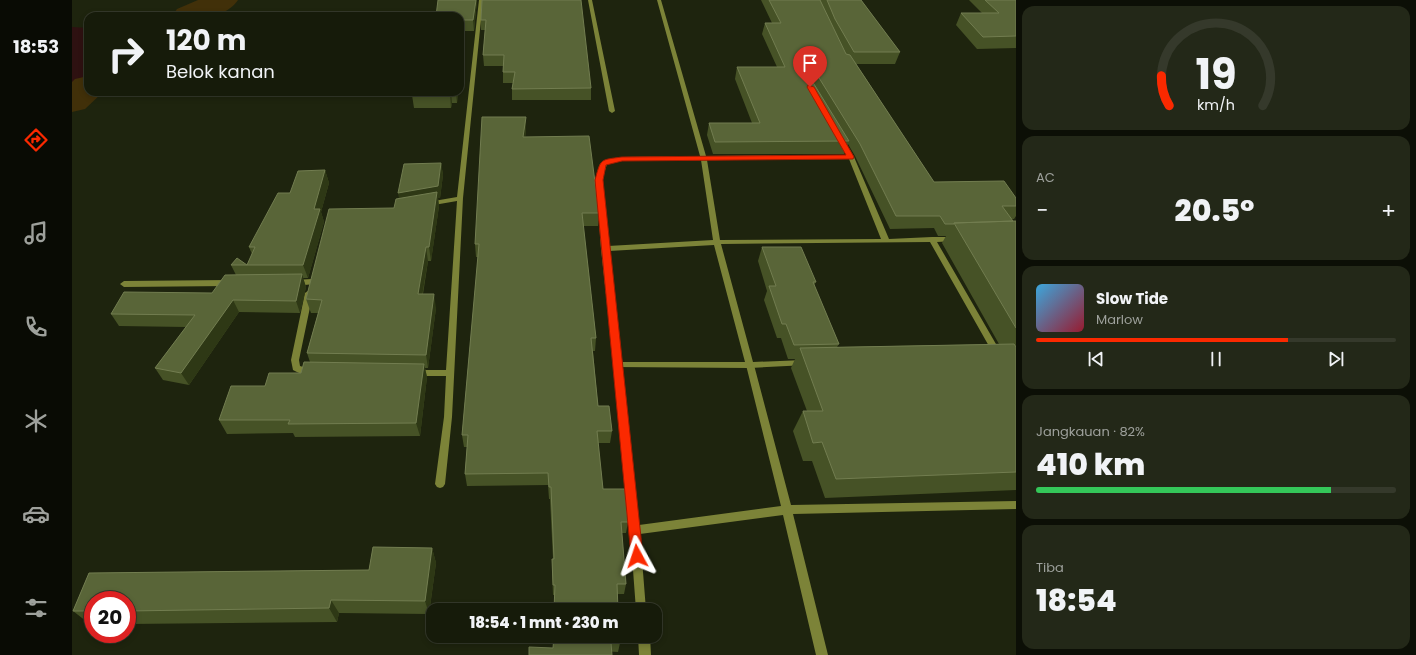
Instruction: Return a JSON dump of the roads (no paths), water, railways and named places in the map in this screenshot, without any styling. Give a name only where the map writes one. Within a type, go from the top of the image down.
[{"type":"street","points":[[440,484],[448,417],[460,198],[480,0]]},
{"type":"street","points":[[590,0],[612,111]]},
{"type":"street","points":[[659,0],[704,159],[717,242],[784,494],[822,655]]},
{"type":"street","points":[[836,132],[851,157],[886,241]]},
{"type":"street","points":[[640,603],[635,530],[599,180],[603,164],[605,162],[622,159],[851,157]]},
{"type":"street","points":[[423,205],[460,198]]},
{"type":"street","points":[[932,239],[999,357]]},
{"type":"street","points":[[605,249],[717,242],[963,239]]},
{"type":"street","points":[[288,283],[313,279],[295,360],[296,368],[302,371],[323,372]]},
{"type":"street","points":[[124,284],[234,283]]},
{"type":"street","points":[[618,365],[750,366],[812,363]]},
{"type":"street","points":[[410,373],[450,373]]},
{"type":"street","points":[[635,530],[787,510],[1016,506]]},
{"type":"street","points":[[644,643],[645,655]]},
{"type":"waterway","points":[[197,12],[223,0]]},
{"type":"waterway","points":[[72,101],[84,90]]}]
